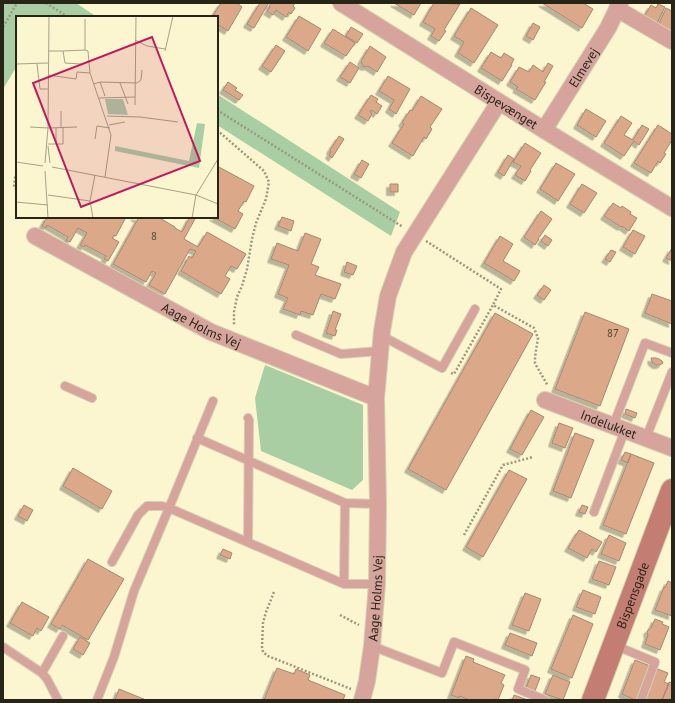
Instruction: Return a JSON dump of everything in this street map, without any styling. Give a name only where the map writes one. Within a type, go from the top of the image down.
[{"type":"street","name":"Bispevænget","points":[[342,3],[544,130],[672,208]]},
{"type":"street","points":[[618,6],[672,41]]},
{"type":"street","name":"Elmevej","points":[[544,130],[608,28],[618,6]]},
{"type":"street","name":"Aage Holms Vej","points":[[363,697],[367,681],[373,639],[377,584],[378,504],[376,398],[381,344],[388,296],[404,252],[499,102]]},
{"type":"street","name":"Aage Holms Vej","points":[[35,236],[211,332],[376,398]]},
{"type":"street","name":"Indelukket","points":[[545,400],[672,448]]},
{"type":"street","name":"Bispensgade","points":[[593,700],[672,490]]},
{"type":"lane","points":[[296,335],[341,354],[381,344],[442,368],[475,309]]},
{"type":"lane","points":[[594,512],[645,343],[672,353]]},
{"type":"lane","points":[[646,438],[672,372]]},
{"type":"lane","points":[[65,386],[92,398]]},
{"type":"lane","points":[[97,700],[114,657],[134,591],[213,401]]},
{"type":"lane","points":[[248,418],[248,541]]},
{"type":"lane","points":[[197,438],[346,503],[378,504]]},
{"type":"lane","points":[[344,584],[346,503]]},
{"type":"lane","points":[[112,562],[138,515],[147,506],[162,506],[248,541],[344,584],[377,584]]},
{"type":"lane","points":[[42,673],[63,636]]},
{"type":"lane","points":[[373,639],[442,673],[454,642],[525,670],[518,689],[545,700]]},
{"type":"lane","points":[[614,645],[655,662],[641,700]]},
{"type":"lane","points":[[3,647],[42,673],[50,682],[58,700]]},
{"type":"path","points":[[3,26],[17,3]]},
{"type":"path","points":[[46,3],[66,16]]},
{"type":"path","points":[[218,111],[501,289],[454,374]]},
{"type":"path","points":[[218,131],[264,171],[269,182],[266,199],[256,223],[247,269],[237,297],[234,312],[234,341]]},
{"type":"path","points":[[16,175],[14,178],[14,187],[16,189]]},
{"type":"path","points":[[492,305],[534,328],[538,338],[535,363],[550,388],[545,400]]},
{"type":"path","points":[[464,535],[503,465],[533,457]]},
{"type":"path","points":[[274,592],[263,623],[263,652],[268,656],[363,697]]},
{"type":"path","points":[[340,615],[373,639]]},
{"type":"green space","points":[[3,3],[76,3],[96,16],[16,16],[16,68],[3,89]]},
{"type":"green space","points":[[218,95],[400,212],[391,236],[218,126]]},
{"type":"green space","points":[[265,365],[363,405],[363,480],[352,490],[261,451],[255,398]]},
{"type":"building","points":[[221,3],[237,3],[242,7],[228,31],[218,25],[218,16],[213,16]]},
{"type":"building","points":[[260,3],[268,4],[254,28],[247,24]]},
{"type":"building","points":[[271,3],[295,3],[293,6],[295,8],[291,14],[289,12],[286,17],[276,10],[273,15],[267,11]]},
{"type":"building","points":[[394,3],[421,3],[414,15]]},
{"type":"building","points":[[434,3],[460,4],[439,41],[431,36],[435,29],[423,22]]},
{"type":"building","points":[[542,3],[583,3],[593,9],[582,28]]},
{"type":"building","points":[[658,4],[665,7],[657,23],[644,17],[651,5],[656,8]]},
{"type":"building","points":[[471,8],[498,25],[474,63],[458,53],[464,42],[454,36]]},
{"type":"building","points":[[666,8],[672,11],[672,32],[658,26]]},
{"type":"building","points":[[299,16],[321,29],[308,51],[286,37]]},
{"type":"building","points":[[533,23],[540,27],[533,40],[526,36]]},
{"type":"building","points":[[351,27],[363,34],[357,43],[346,36]]},
{"type":"building","points":[[333,29],[355,43],[346,56],[324,43]]},
{"type":"building","points":[[276,45],[285,51],[271,72],[262,66]]},
{"type":"building","points":[[370,46],[386,57],[377,72],[368,66],[363,66],[361,61]]},
{"type":"building","points":[[491,52],[501,58],[504,53],[514,59],[502,81],[481,68]]},
{"type":"building","points":[[350,62],[359,68],[350,83],[340,77]]},
{"type":"building","points":[[548,63],[553,66],[544,82],[546,82],[535,100],[516,89],[518,87],[510,82],[519,67],[529,72],[533,65],[543,72]]},
{"type":"building","points":[[388,76],[410,89],[396,114],[389,109],[394,100],[379,91]]},
{"type":"building","points":[[228,82],[237,88],[235,90],[243,95],[239,100],[223,90]]},
{"type":"building","points":[[371,95],[378,99],[376,102],[382,106],[377,114],[371,110],[370,112],[372,114],[368,121],[358,115]]},
{"type":"building","points":[[421,96],[442,109],[430,127],[432,129],[426,139],[424,137],[413,156],[392,143],[404,124],[402,123],[410,110],[412,111]]},
{"type":"building","points":[[586,109],[606,121],[596,137],[577,125]]},
{"type":"building","points":[[621,116],[632,123],[624,135],[633,140],[642,125],[649,129],[639,145],[634,141],[624,156],[604,143]]},
{"type":"building","points":[[658,125],[672,134],[672,140],[664,153],[666,154],[660,163],[658,161],[651,173],[634,163]]},
{"type":"building","points":[[339,136],[344,139],[332,158],[329,155],[331,152],[330,150]]},
{"type":"building","points":[[525,143],[541,153],[525,181],[515,175],[521,166],[513,162]]},
{"type":"building","points":[[508,155],[514,159],[504,176],[498,172]]},
{"type":"building","points":[[362,160],[369,164],[361,178],[354,174]]},
{"type":"building","points":[[556,163],[575,174],[558,201],[540,189]]},
{"type":"building","points":[[218,167],[254,186],[246,202],[244,201],[238,211],[243,214],[235,229],[215,218],[218,218]]},
{"type":"building","points":[[390,184],[398,184],[398,192],[390,192]]},
{"type":"building","points":[[582,184],[597,193],[584,213],[570,204]]},
{"type":"building","points":[[613,203],[621,208],[622,206],[631,212],[630,214],[637,218],[629,231],[604,216]]},
{"type":"building","points":[[541,211],[552,219],[535,245],[524,237]]},
{"type":"building","points":[[282,217],[294,221],[291,231],[278,226]]},
{"type":"building","points":[[46,218],[125,218],[116,236],[114,235],[112,238],[119,242],[108,261],[104,259],[106,256],[85,245],[84,247],[80,245],[87,233],[78,228],[70,242],[66,240],[68,237],[47,225],[46,228],[42,226]]},
{"type":"building","points":[[136,218],[160,218],[182,232],[189,218],[195,218],[184,239],[198,247],[207,232],[246,254],[237,269],[231,266],[225,276],[230,279],[221,294],[181,271],[189,256],[192,258],[196,251],[190,249],[165,294],[149,285],[156,273],[152,271],[146,282],[113,264],[138,219]]},
{"type":"building","points":[[633,230],[645,236],[635,254],[623,247]]},
{"type":"building","points":[[305,233],[321,239],[311,264],[319,267],[315,275],[341,284],[335,299],[321,294],[313,315],[301,311],[300,315],[283,309],[288,298],[278,294],[289,265],[271,259],[277,243],[298,251]]},
{"type":"building","points":[[545,235],[552,240],[548,246],[541,241]]},
{"type":"building","points":[[500,236],[513,244],[503,261],[520,271],[514,281],[484,263]]},
{"type":"building","points":[[672,248],[672,261],[666,258]]},
{"type":"building","points":[[611,250],[616,252],[610,262],[605,259]]},
{"type":"building","points":[[347,262],[357,266],[353,275],[344,272]]},
{"type":"building","points":[[544,285],[551,290],[544,300],[537,295]]},
{"type":"building","points":[[652,294],[672,301],[672,324],[645,313]]},
{"type":"building","points":[[333,311],[341,314],[335,330],[337,330],[335,336],[326,333]]},
{"type":"building","points":[[585,312],[629,329],[600,406],[555,389]]},
{"type":"building","points":[[495,313],[533,334],[446,490],[408,469]]},
{"type":"building","points":[[651,358],[659,359],[663,363],[656,365],[652,362]]},
{"type":"building","points":[[626,409],[637,413],[635,418],[625,414]]},
{"type":"building","points":[[531,410],[544,417],[522,455],[510,449]]},
{"type":"building","points":[[559,423],[573,428],[565,448],[552,443]]},
{"type":"building","points":[[575,433],[594,440],[571,498],[553,491]]},
{"type":"building","points":[[625,452],[631,454],[628,463],[621,460]]},
{"type":"building","points":[[631,454],[654,463],[626,534],[603,525]]},
{"type":"building","points":[[73,468],[112,491],[102,509],[63,486]]},
{"type":"building","points":[[509,470],[527,479],[483,557],[466,547]]},
{"type":"building","points":[[24,505],[33,510],[27,521],[18,516]]},
{"type":"building","points":[[582,505],[588,507],[585,514],[579,512]]},
{"type":"building","points":[[579,530],[602,542],[596,552],[592,549],[587,558],[568,548]]},
{"type":"building","points":[[609,535],[626,543],[619,561],[601,554]]},
{"type":"building","points":[[223,549],[232,553],[230,559],[220,555]]},
{"type":"building","points":[[88,559],[124,579],[88,640],[62,625],[60,629],[51,624]]},
{"type":"building","points":[[599,561],[616,567],[609,585],[592,579]]},
{"type":"building","points":[[668,581],[672,583],[672,616],[655,610]]},
{"type":"building","points":[[583,590],[601,597],[595,614],[576,607]]},
{"type":"building","points":[[525,593],[541,599],[529,631],[512,625]]},
{"type":"building","points":[[22,602],[49,617],[41,631],[37,628],[33,636],[10,623]]},
{"type":"building","points":[[573,615],[593,624],[572,678],[551,669]]},
{"type":"building","points":[[655,619],[663,622],[662,624],[669,627],[660,650],[645,644],[648,635],[647,632],[651,628]]},
{"type":"building","points":[[510,633],[537,643],[532,656],[505,645]]},
{"type":"building","points":[[80,637],[90,643],[83,655],[73,649]]},
{"type":"building","points":[[466,656],[474,659],[473,662],[505,675],[501,683],[504,685],[498,700],[470,700],[451,695]]},
{"type":"building","points":[[635,660],[668,673],[664,682],[669,684],[662,700],[635,700],[622,694]]},
{"type":"building","points":[[277,668],[294,674],[296,669],[310,675],[308,680],[345,695],[343,700],[264,700]]},
{"type":"building","points":[[531,675],[540,678],[535,691],[526,688]]},
{"type":"building","points":[[553,675],[570,682],[563,700],[545,694]]},
{"type":"building","points":[[669,682],[672,683],[672,700],[662,700]]},
{"type":"building","points":[[119,689],[146,700],[115,700]]},
{"type":"building","points":[[514,695],[528,700],[512,700]]}]
